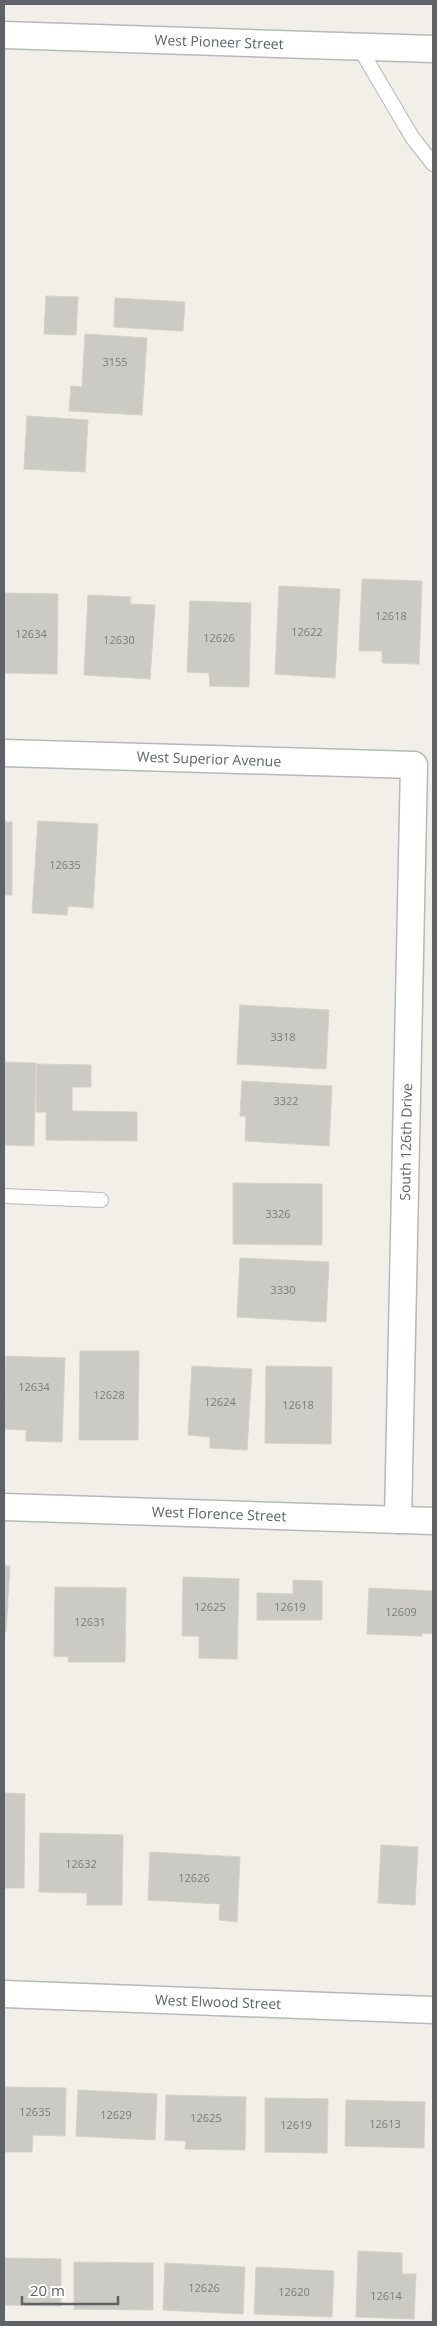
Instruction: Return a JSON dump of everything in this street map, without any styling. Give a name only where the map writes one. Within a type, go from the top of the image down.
[{"type":"street","name":"West Pioneer Street","points":[[4,35],[433,49]]},
{"type":"street","name":"West Superior Avenue","points":[[4,754],[414,764]]},
{"type":"street","name":"South 126th Drive","points":[[398,1520],[414,764]]},
{"type":"street","name":"West Florence Street","points":[[4,1508],[433,1521]]},
{"type":"street","name":"West Elwood Street","points":[[4,1994],[433,2010]]},
{"type":"lane","points":[[360,46],[412,137],[433,164]]},
{"type":"lane","points":[[4,1196],[101,1200]]},
{"type":"building","points":[[46,296],[78,297],[76,335],[44,334]]},
{"type":"building","points":[[115,298],[185,302],[183,331],[114,327]]},
{"type":"building","points":[[85,334],[147,338],[142,415],[69,411],[71,386],[82,387]]},
{"type":"building","points":[[27,416],[88,420],[85,472],[24,469]]},
{"type":"building","points":[[362,579],[422,581],[419,664],[382,663],[382,651],[359,651]]},
{"type":"building","points":[[279,586],[340,589],[335,678],[275,674]]},
{"type":"building","points":[[4,593],[58,594],[57,674],[4,673]]},
{"type":"building","points":[[88,595],[131,597],[130,604],[155,605],[150,679],[84,675]]},
{"type":"building","points":[[190,601],[251,603],[249,687],[210,686],[209,673],[187,672]]},
{"type":"building","points":[[38,821],[98,824],[93,908],[68,906],[67,915],[32,913]]},
{"type":"building","points":[[4,822],[12,822],[12,895],[4,895]]},
{"type":"building","points":[[240,1005],[329,1010],[326,1069],[237,1064]]},
{"type":"building","points":[[4,1062],[36,1063],[34,1146],[4,1145]]},
{"type":"building","points":[[37,1064],[91,1065],[91,1087],[72,1087],[72,1111],[137,1112],[137,1141],[46,1140],[46,1112],[36,1112]]},
{"type":"building","points":[[242,1081],[332,1086],[329,1146],[245,1141],[246,1116],[240,1116]]},
{"type":"building","points":[[233,1183],[322,1184],[322,1245],[233,1244]]},
{"type":"building","points":[[240,1258],[329,1262],[326,1322],[237,1317]]},
{"type":"building","points":[[80,1351],[139,1351],[138,1440],[79,1440]]},
{"type":"building","points":[[6,1356],[65,1358],[62,1442],[26,1441],[26,1430],[4,1429]]},
{"type":"building","points":[[192,1366],[252,1369],[247,1450],[210,1448],[210,1437],[188,1435]]},
{"type":"building","points":[[266,1366],[332,1367],[331,1444],[265,1443]]},
{"type":"building","points":[[4,1566],[10,1566],[6,1632],[4,1632]]},
{"type":"building","points":[[183,1577],[239,1579],[237,1659],[199,1658],[199,1636],[182,1636]]},
{"type":"building","points":[[293,1580],[322,1581],[322,1620],[257,1620],[257,1593],[293,1594]]},
{"type":"building","points":[[55,1587],[126,1588],[125,1662],[68,1662],[69,1657],[54,1656]]},
{"type":"building","points":[[369,1588],[433,1591],[433,1634],[422,1633],[422,1636],[367,1634]]},
{"type":"building","points":[[4,1793],[25,1794],[24,1888],[4,1888]]},
{"type":"building","points":[[40,1833],[123,1835],[122,1905],[87,1905],[87,1893],[39,1892]]},
{"type":"building","points":[[381,1845],[418,1847],[415,1905],[378,1903]]},
{"type":"building","points":[[150,1852],[240,1857],[237,1922],[219,1920],[220,1904],[148,1900]]},
{"type":"building","points":[[4,2087],[66,2088],[65,2136],[33,2135],[32,2152],[4,2152]]},
{"type":"building","points":[[78,2090],[157,2094],[155,2140],[76,2136]]},
{"type":"building","points":[[166,2095],[246,2097],[245,2150],[185,2149],[186,2141],[165,2140]]},
{"type":"building","points":[[265,2098],[328,2099],[327,2153],[265,2152]]},
{"type":"building","points":[[346,2100],[425,2102],[424,2148],[345,2146]]},
{"type":"building","points":[[358,2251],[402,2253],[402,2274],[416,2274],[414,2319],[356,2317]]},
{"type":"building","points":[[4,2258],[61,2259],[61,2306],[4,2305]]},
{"type":"building","points":[[74,2262],[153,2263],[153,2310],[74,2309]]},
{"type":"building","points":[[165,2263],[245,2267],[243,2314],[163,2310]]},
{"type":"building","points":[[256,2267],[334,2271],[332,2317],[254,2314]]},
{"type":"building","points":[[433,2286],[433,2319],[432,2319]]}]
